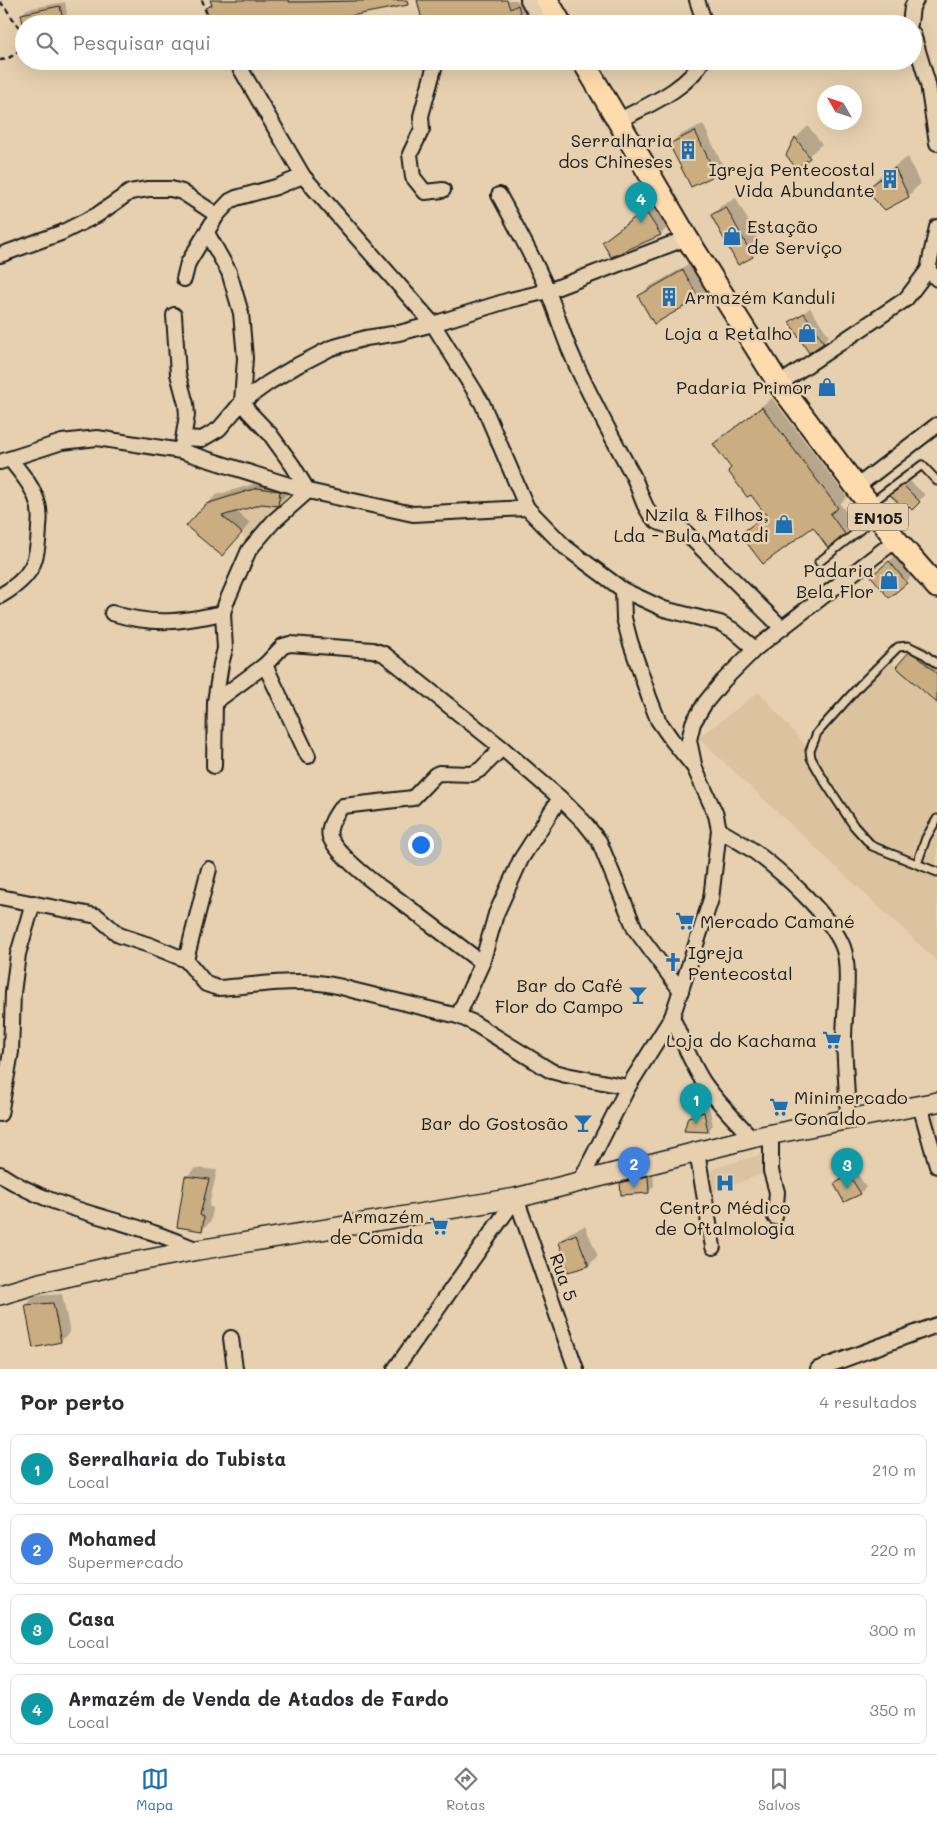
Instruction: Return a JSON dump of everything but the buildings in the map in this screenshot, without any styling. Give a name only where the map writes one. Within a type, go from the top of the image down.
[{"type":"main road","points":[[547,0],[556,15]]},
{"type":"main road","name":"EN105","points":[[588,70],[687,238],[779,384],[896,540],[937,588]]},
{"type":"main road","points":[[0,1295],[40,1283],[198,1250],[516,1198],[581,1180],[762,1137],[929,1103]]},
{"type":"street","points":[[528,0],[537,15]]},
{"type":"street","points":[[697,0],[702,15]]},
{"type":"street","points":[[911,15],[912,7],[916,0]]},
{"type":"street","points":[[922,64],[928,84],[937,142]]},
{"type":"street","points":[[241,70],[303,176],[433,324],[482,403],[527,508],[565,547],[623,590],[664,609],[720,623],[733,630],[755,650]]},
{"type":"street","points":[[434,70],[421,116],[422,129],[410,154],[413,176],[425,192],[443,190]]},
{"type":"street","points":[[618,121],[679,87],[697,70]]},
{"type":"street","points":[[184,279],[188,263],[217,215],[230,201],[276,187],[303,176]]},
{"type":"street","points":[[0,255],[61,233],[97,215],[130,192],[148,189],[171,189],[182,192],[217,215]]},
{"type":"street","points":[[499,195],[548,291],[571,354],[601,418],[636,480],[646,510],[656,521],[682,529],[782,628]]},
{"type":"street","points":[[779,384],[906,299],[933,274],[937,229]]},
{"type":"street","points":[[207,233],[229,272],[241,313],[245,358],[242,402],[270,434],[294,466],[308,491]]},
{"type":"street","points":[[182,445],[202,439],[219,429],[242,402],[268,383],[331,348],[366,338],[399,333],[510,300],[548,291],[687,238]]},
{"type":"street","points":[[174,315],[178,374],[188,415],[182,445]]},
{"type":"street","points":[[856,488],[937,424]]},
{"type":"street","points":[[0,596],[23,579],[34,564],[39,550],[40,519],[38,503],[32,489],[5,461],[62,442],[97,438],[182,445],[308,491],[413,514],[527,508]]},
{"type":"street","points":[[214,766],[215,702],[220,664],[225,649],[223,613],[226,603],[249,550],[274,522],[308,491]]},
{"type":"street","points":[[581,1180],[628,1087],[672,1017],[711,899],[719,830],[716,815],[695,769],[689,740],[693,723],[723,681],[755,650],[896,540]]},
{"type":"street","points":[[623,590],[624,618],[630,641],[658,720],[695,769]]},
{"type":"street","points":[[112,612],[133,619],[161,622],[191,620],[223,613]]},
{"type":"street","points":[[215,702],[264,665],[282,646],[290,644],[373,650],[384,654],[502,748],[560,798],[584,822],[599,841],[635,929],[681,991]]},
{"type":"street","points":[[264,665],[308,756]]},
{"type":"street","points":[[482,963],[357,869],[336,845],[329,833],[330,826],[343,806],[413,798],[435,775],[440,773],[472,774],[481,769],[502,748]]},
{"type":"street","points":[[458,1016],[482,963],[496,914],[521,859],[560,798]]},
{"type":"street","points":[[719,830],[754,851],[778,870],[816,909],[833,930],[843,948],[846,972],[844,1038],[848,1119]]},
{"type":"street","points":[[186,960],[209,869]]},
{"type":"street","points":[[0,897],[97,916],[119,935],[186,960],[206,984],[212,987],[313,982],[337,985],[458,1016],[472,1022],[551,1071],[566,1076],[628,1087]]},
{"type":"street","points":[[0,1114],[10,1052],[13,994],[18,954],[32,903]]},
{"type":"street","points":[[672,1017],[686,1051],[717,1100],[762,1137],[777,1192],[775,1217]]},
{"type":"street","points":[[929,1103],[937,1166]]},
{"type":"street","points":[[697,1152],[713,1247]]},
{"type":"street","points":[[0,1174],[18,1187],[56,1204],[154,1233],[198,1250]]},
{"type":"street","points":[[395,1369],[516,1198]]},
{"type":"street","name":"Rua 5","points":[[516,1198],[576,1369]]},
{"type":"street","points":[[818,1369],[937,1325]]},
{"type":"street","points":[[231,1338],[235,1369]]},
{"type":"lane","points":[[819,562],[922,464],[937,481]]},
{"type":"lane","points":[[937,664],[924,654],[908,646],[898,647],[861,684],[817,733],[810,751],[811,758],[823,780],[854,826],[872,846],[937,872]]},
{"type":"lane","points":[[917,864],[926,838],[937,819]]},
{"type":"path","points":[[202,0],[207,15]]},
{"type":"path","points":[[0,2],[10,12],[15,21]]},
{"type":"path","points":[[0,60],[15,54]]},
{"type":"shaded area","points":[[273,479],[308,491],[249,550],[242,533],[207,503]]},
{"type":"shaded area","points":[[889,660],[937,703],[937,961],[698,738],[759,692],[810,751]]},
{"type":"shaded area","points":[[937,1102],[937,1166],[920,1105]]},
{"type":"shaded area","name":"Centro Médico de Oftalmologia","points":[[766,1153],[764,1173],[712,1193],[712,1169]]},
{"type":"place","name":"Serralharia dos Chineses","points":[[688,150]]},
{"type":"place","name":"Igreja Pentecostal Vida Abundante","points":[[890,179]]},
{"type":"place","name":"Armazém de Venda de Atados de Fardo","points":[[641,223]]},
{"type":"place","name":"Estação de Serviço","points":[[732,236]]},
{"type":"place","name":"Armazém Kanduli","points":[[669,297]]},
{"type":"place","name":"Loja a Retalho","points":[[807,333]]},
{"type":"place","name":"Padaria Primor","points":[[827,387]]},
{"type":"place","name":"Nzila & Filhos, Lda - Bula Matadi","points":[[784,524]]},
{"type":"place","name":"Padaria Bela Flor","points":[[889,580]]},
{"type":"place","name":"Mercado Camané","points":[[685,921]]},
{"type":"place","name":"Igreja Pentecostal","points":[[673,962]]},
{"type":"place","name":"Bar do Café Flor do Campo","points":[[638,995]]},
{"type":"place","name":"Loja do Kachama","points":[[832,1040]]},
{"type":"place","name":"Minimercado Gonaldo","points":[[779,1107]]},
{"type":"place","name":"Bar do Gostosão","points":[[583,1123]]},
{"type":"place","name":"Serralharia do Tubista","points":[[696,1124]]},
{"type":"place","name":"Centro Médico de Oftalmologia","points":[[725,1183]]},
{"type":"place","name":"Mohamed","points":[[634,1188]]},
{"type":"place","name":"Casa","points":[[847,1189]]},
{"type":"place","name":"Armazém de Comida","points":[[439,1226]]}]
